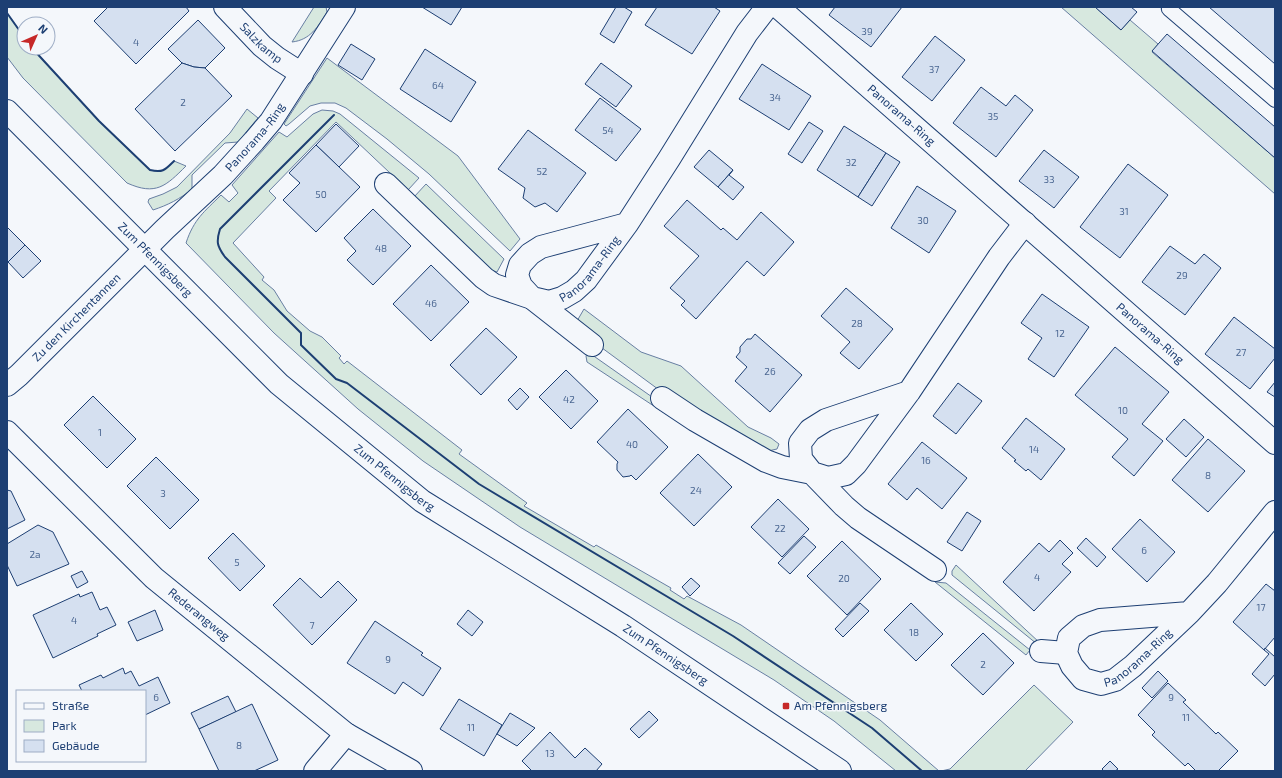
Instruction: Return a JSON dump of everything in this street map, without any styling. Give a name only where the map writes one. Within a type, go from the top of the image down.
[{"type":"street","name":"Salzkamp","points":[[224,7],[262,46],[277,58],[302,74]]},
{"type":"street","name":"Panorama-Ring","points":[[145,250],[223,175],[271,121],[344,7]]},
{"type":"street","name":"Panorama-Ring","points":[[627,224],[541,246],[530,254],[520,265],[517,275],[521,286],[532,298],[549,302],[562,298],[574,291],[586,280],[627,224],[747,33],[767,7]]},
{"type":"street","name":"Panorama-Ring","points":[[778,7],[1275,443]]},
{"type":"street","name":"Zum Pfennigsberg","points":[[7,112],[279,384],[422,501],[623,626],[840,771]]},
{"type":"street","points":[[386,184],[484,278],[494,285],[532,298],[592,345]]},
{"type":"street","points":[[662,398],[694,420],[766,461],[782,467],[828,478],[846,474],[856,464],[909,392],[999,257],[1025,223]]},
{"type":"street","name":"Zu den Kirchentannen","points":[[7,384],[19,375],[145,250]]},
{"type":"street","points":[[909,392],[826,420],[810,430],[800,444],[802,459],[812,473],[844,506],[858,518],[935,570]]},
{"type":"street","name":"Rederangweg","points":[[7,432],[154,578],[346,734],[411,771]]},
{"type":"street","name":"Panorama-Ring","points":[[1189,613],[1100,620],[1083,626],[1069,638],[1066,653],[1072,666],[1083,679],[1102,684],[1115,680],[1133,666],[1189,613],[1217,583],[1275,512]]},
{"type":"street","points":[[1041,651],[1066,653]]},
{"type":"street","points":[[315,771],[346,734]]},
{"type":"lane","points":[[1169,8],[1275,100]]},
{"type":"green space","points":[[314,7],[326,7],[327,12],[317,28],[309,36],[292,42]]},
{"type":"green space","points":[[1061,7],[1095,7],[1121,30],[1130,20],[1158,44],[1152,52],[1275,158],[1275,194]]},
{"type":"green space","points":[[7,13],[16,26],[16,56],[39,56],[99,121],[150,170],[164,170],[174,161],[186,166],[166,184],[160,187],[146,189],[127,183],[23,78],[7,57]]},
{"type":"green space","points":[[327,58],[458,156],[520,239],[510,251],[429,174],[387,139],[346,108],[335,103],[321,103],[310,106],[289,124],[286,126],[284,124]]},
{"type":"green space","points":[[247,109],[258,118],[238,142],[225,143],[192,175],[192,189],[174,201],[153,210],[148,202],[149,199],[177,187],[230,133]]},
{"type":"green space","points":[[322,110],[333,111],[340,114],[419,178],[408,190],[336,122],[269,191],[276,198],[233,243],[264,277],[262,280],[274,290],[287,311],[310,331],[322,337],[341,356],[339,358],[344,364],[347,361],[462,450],[459,454],[527,503],[524,506],[594,547],[596,545],[671,588],[670,590],[684,599],[687,596],[741,625],[880,720],[939,771],[896,771],[834,721],[774,680],[520,527],[423,461],[358,409],[274,333],[186,243],[196,222],[221,195],[229,202],[238,193],[232,185],[279,132],[287,137],[313,114]]},
{"type":"green space","points":[[426,184],[504,259],[497,272],[488,269],[414,197]]},
{"type":"green space","points":[[584,309],[641,352],[681,366],[748,427],[771,438],[779,444],[777,449],[768,451],[666,395],[598,345],[577,321]]},
{"type":"green space","points":[[588,352],[672,411],[669,416],[587,362],[586,356]]},
{"type":"green space","points":[[956,565],[1040,643],[1037,644],[952,575],[952,571]]},
{"type":"green space","points":[[935,582],[946,583],[1030,650],[1026,655]]},
{"type":"green space","points":[[1034,685],[1073,722],[1025,771],[941,771],[950,769]]},
{"type":"building","points":[[108,7],[186,7],[189,11],[136,64],[94,21]]},
{"type":"building","points":[[422,7],[462,7],[451,25]]},
{"type":"building","points":[[616,7],[624,7],[632,12],[614,43],[600,34]]},
{"type":"building","points":[[657,7],[714,7],[720,11],[692,54],[645,25]]},
{"type":"building","points":[[835,7],[902,7],[871,47],[829,15]]},
{"type":"building","points":[[1095,7],[1131,7],[1137,12],[1121,30]]},
{"type":"building","points":[[1209,7],[1275,7],[1275,64]]},
{"type":"building","points":[[198,20],[225,48],[205,68],[194,67],[182,63],[168,49]]},
{"type":"building","points":[[1167,34],[1275,127],[1275,158],[1152,51]]},
{"type":"building","points":[[935,36],[965,60],[932,101],[902,77]]},
{"type":"building","points":[[351,44],[375,59],[362,80],[338,65]]},
{"type":"building","points":[[425,49],[476,82],[451,122],[400,89]]},
{"type":"building","points":[[182,63],[194,67],[205,68],[232,96],[175,151],[135,109]]},
{"type":"building","points":[[601,63],[632,86],[616,107],[585,84]]},
{"type":"building","points":[[762,64],[811,96],[789,130],[739,99]]},
{"type":"building","points":[[981,87],[1006,106],[1015,95],[1033,110],[996,157],[953,123]]},
{"type":"building","points":[[600,98],[641,129],[616,161],[575,130]]},
{"type":"building","points":[[809,122],[823,131],[802,163],[788,154]]},
{"type":"building","points":[[336,124],[359,146],[339,167],[316,145]]},
{"type":"building","points":[[844,126],[886,153],[858,197],[817,170]]},
{"type":"building","points":[[528,130],[586,173],[557,212],[545,203],[535,207],[523,198],[525,188],[498,169]]},
{"type":"building","points":[[316,145],[360,187],[316,232],[283,200],[300,183],[289,173]]},
{"type":"building","points":[[709,150],[733,170],[718,187],[694,167]]},
{"type":"building","points":[[1044,150],[1079,177],[1054,208],[1019,181]]},
{"type":"building","points":[[886,153],[900,162],[872,206],[858,197]]},
{"type":"building","points":[[1128,164],[1168,195],[1120,258],[1080,227]]},
{"type":"building","points":[[733,170],[729,175],[744,187],[733,200],[718,187]]},
{"type":"building","points":[[917,186],[956,211],[929,253],[891,228]]},
{"type":"building","points":[[687,200],[721,230],[723,228],[737,240],[761,212],[794,242],[764,276],[747,261],[696,319],[681,305],[685,301],[670,288],[699,256],[664,226]]},
{"type":"building","points":[[373,209],[411,246],[373,285],[347,260],[356,251],[344,238]]},
{"type":"building","points":[[7,227],[25,245],[7,263]]},
{"type":"building","points":[[25,245],[41,261],[23,278],[8,262]]},
{"type":"building","points":[[1170,246],[1195,264],[1204,254],[1221,268],[1185,315],[1142,282]]},
{"type":"building","points":[[431,265],[469,302],[431,341],[393,304]]},
{"type":"building","points":[[846,288],[893,329],[859,369],[840,353],[850,342],[821,316]]},
{"type":"building","points":[[1042,294],[1089,327],[1054,377],[1028,359],[1042,338],[1021,323]]},
{"type":"building","points":[[1234,317],[1275,349],[1275,358],[1250,389],[1205,354]]},
{"type":"building","points":[[486,328],[517,357],[481,395],[450,365]]},
{"type":"building","points":[[755,334],[802,375],[770,412],[735,381],[747,367],[736,357],[740,352],[740,347],[747,339],[751,339]]},
{"type":"building","points":[[1115,347],[1169,392],[1142,424],[1163,441],[1134,476],[1112,457],[1128,439],[1075,395]]},
{"type":"building","points":[[566,370],[598,401],[571,429],[539,397]]},
{"type":"building","points":[[1275,382],[1275,397],[1267,392]]},
{"type":"building","points":[[958,383],[982,401],[956,434],[933,416]]},
{"type":"building","points":[[520,388],[529,397],[517,410],[508,400]]},
{"type":"building","points":[[93,396],[136,439],[107,468],[64,425]]},
{"type":"building","points":[[628,409],[668,447],[636,480],[631,475],[623,477],[617,470],[618,462],[597,442]]},
{"type":"building","points":[[1026,418],[1065,449],[1041,480],[1028,469],[1026,471],[1002,448]]},
{"type":"building","points":[[1184,419],[1204,437],[1186,457],[1166,439]]},
{"type":"building","points":[[1208,439],[1245,471],[1208,512],[1172,480]]},
{"type":"building","points":[[922,442],[967,478],[942,509],[917,488],[907,500],[888,484]]},
{"type":"building","points":[[698,454],[732,487],[694,526],[660,493]]},
{"type":"building","points":[[156,457],[199,500],[170,529],[127,486]]},
{"type":"building","points":[[7,490],[11,491],[25,520],[7,529]]},
{"type":"building","points":[[778,499],[809,529],[782,557],[751,527]]},
{"type":"building","points":[[967,512],[981,521],[962,551],[947,542]]},
{"type":"building","points":[[1140,519],[1175,552],[1147,582],[1112,549]]},
{"type":"building","points":[[38,525],[53,532],[69,564],[17,586],[7,565],[7,544]]},
{"type":"building","points":[[233,533],[265,566],[240,591],[208,558]]},
{"type":"building","points":[[804,536],[816,547],[790,574],[778,563]]},
{"type":"building","points":[[1086,538],[1106,557],[1097,567],[1077,548]]},
{"type":"building","points":[[1060,540],[1073,553],[1062,564],[1071,572],[1034,611],[1003,582],[1039,543],[1049,552]]},
{"type":"building","points":[[842,541],[881,579],[847,615],[807,576]]},
{"type":"building","points":[[82,571],[88,582],[77,588],[71,576]]},
{"type":"building","points":[[300,578],[321,598],[338,581],[357,600],[312,645],[273,605]]},
{"type":"building","points":[[691,578],[700,586],[690,596],[682,587]]},
{"type":"building","points":[[1266,584],[1275,591],[1275,637],[1264,650],[1233,622]]},
{"type":"building","points":[[92,592],[100,610],[107,607],[116,625],[97,634],[98,636],[53,658],[33,615],[79,594],[80,597]]},
{"type":"building","points":[[860,603],[869,611],[843,637],[835,629]]},
{"type":"building","points":[[911,603],[943,634],[916,661],[884,630]]},
{"type":"building","points":[[155,610],[163,630],[137,641],[128,622]]},
{"type":"building","points":[[468,610],[483,622],[472,636],[457,624]]},
{"type":"building","points":[[375,621],[423,653],[421,655],[441,668],[423,696],[403,682],[395,694],[347,663]]},
{"type":"building","points":[[983,633],[1014,663],[983,695],[951,665]]},
{"type":"building","points":[[1265,648],[1275,657],[1275,674],[1265,686],[1252,674],[1269,654],[1264,650]]},
{"type":"building","points":[[123,668],[125,674],[131,671],[139,686],[158,677],[170,703],[146,715],[146,690],[82,690],[79,685],[101,675],[103,678]]},
{"type":"building","points":[[1158,671],[1168,681],[1152,698],[1142,688]]},
{"type":"building","points":[[1168,683],[1186,700],[1183,702],[1216,734],[1218,732],[1238,751],[1218,771],[1196,771],[1188,763],[1185,766],[1152,735],[1155,732],[1138,715]]},
{"type":"building","points":[[228,696],[236,712],[199,729],[191,713]]},
{"type":"building","points":[[459,699],[502,725],[484,756],[440,729]]},
{"type":"building","points":[[252,704],[278,760],[254,771],[219,771],[199,729]]},
{"type":"building","points":[[649,711],[658,720],[639,738],[630,729]]},
{"type":"building","points":[[510,713],[535,728],[517,746],[497,734]]},
{"type":"building","points":[[550,732],[575,758],[585,748],[602,764],[596,771],[532,771],[522,761]]},
{"type":"building","points":[[1110,761],[1118,769],[1115,771],[1104,771],[1102,769]]},
{"type":"wall","points":[[7,13],[16,26]]},
{"type":"wall","points":[[39,56],[99,121],[150,170],[164,170],[174,161]]},
{"type":"wall","points":[[334,115],[220,229],[218,237],[220,250],[225,257],[301,333],[301,345],[336,379],[347,383],[479,484],[733,636],[872,728],[922,771]]},
{"type":"place","name":"Am Pfennigsberg","points":[[786,706]]}]
